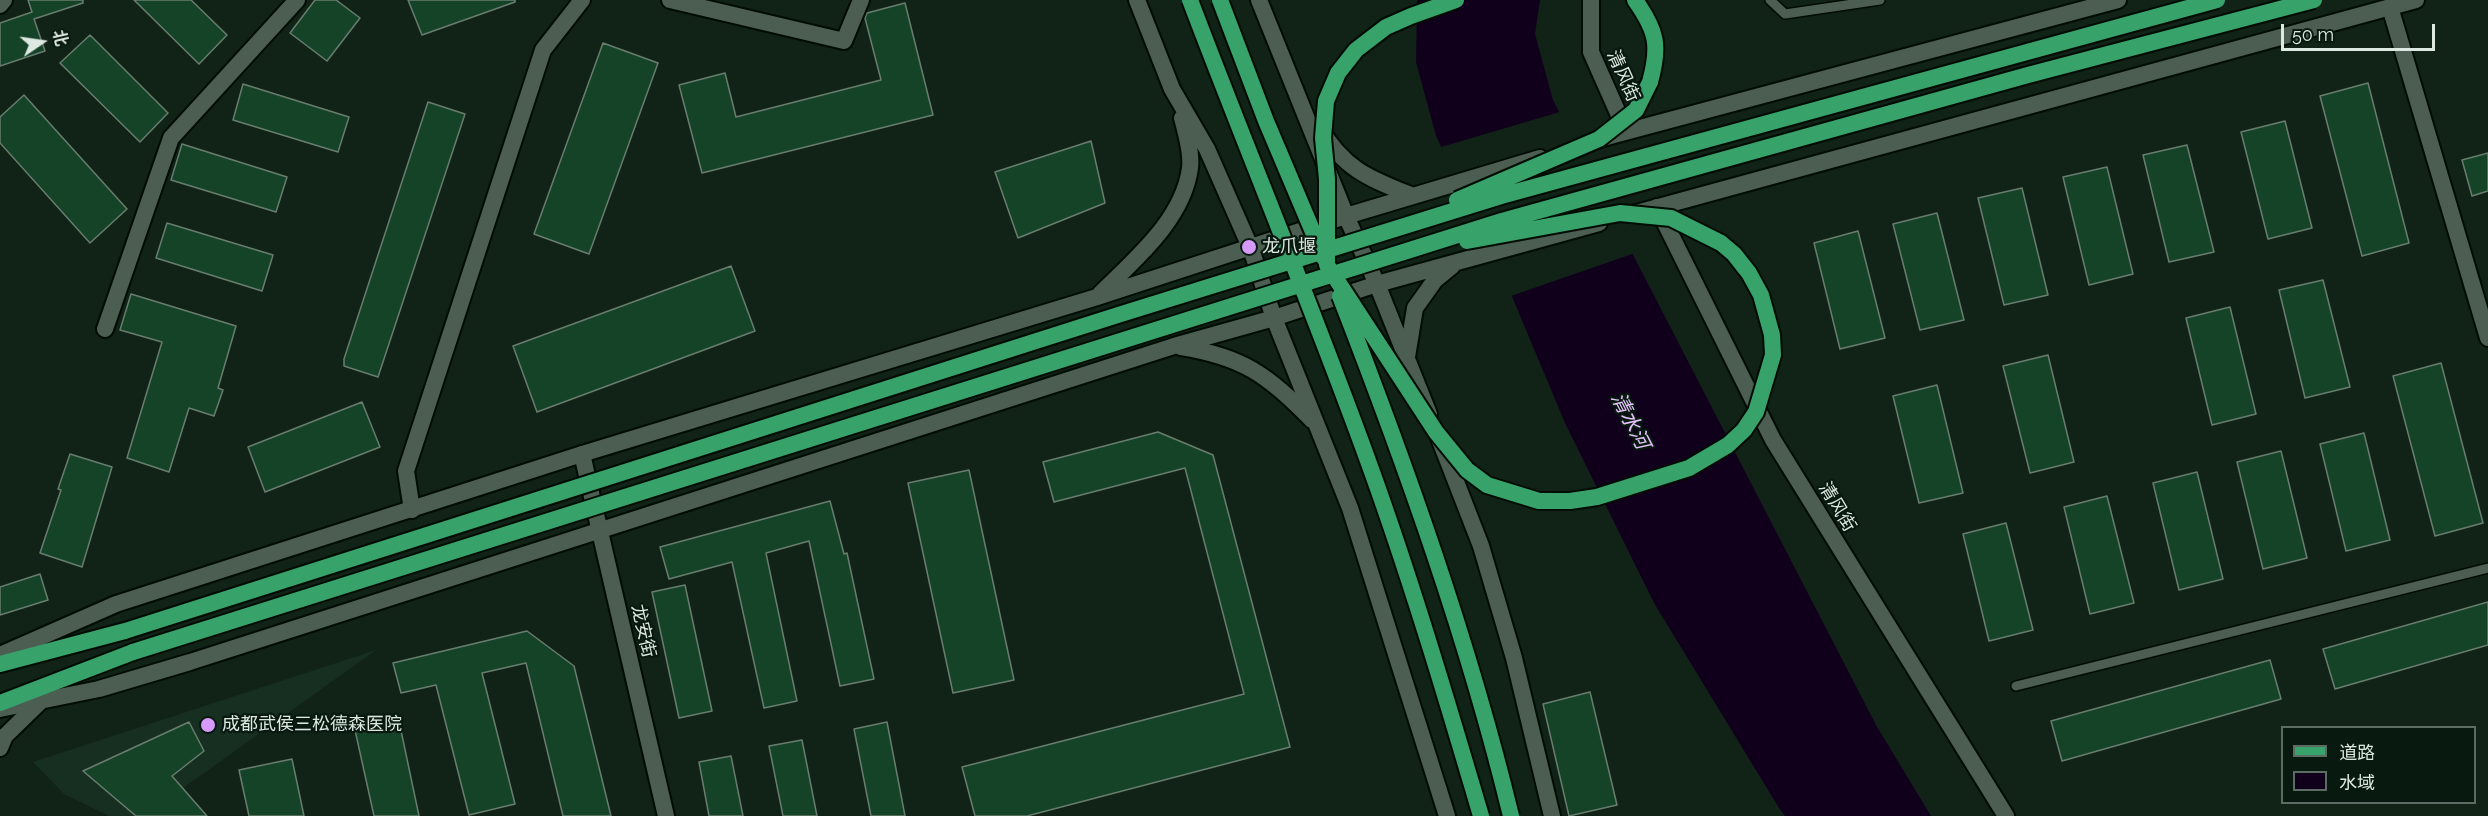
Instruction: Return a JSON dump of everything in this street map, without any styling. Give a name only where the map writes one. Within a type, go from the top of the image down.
[{"type":"main road","points":[[0,5],[4,0]]},
{"type":"main road","points":[[105,329],[171,138],[297,0]]},
{"type":"main road","points":[[412,510],[406,471],[543,50],[582,0]]},
{"type":"main road","points":[[670,0],[844,41],[861,0]]},
{"type":"main road","points":[[1097,297],[1140,255],[1165,225],[1184,193],[1190,167],[1187,134],[1137,0]]},
{"type":"main road","points":[[1190,0],[1376,483],[1430,643],[1481,816]]},
{"type":"main road","points":[[1220,0],[1266,121],[1327,265],[1389,421],[1442,575],[1511,816]]},
{"type":"main road","points":[[1259,0],[1346,216],[1377,284],[1481,546],[1514,658],[1552,816]]},
{"type":"main road","points":[[1394,255],[1620,213],[1671,218],[1721,243],[1734,254],[1749,273],[1761,295],[1772,335],[1773,355],[1756,412],[1744,430],[1728,445],[1689,468],[1597,497],[1570,501],[1539,501],[1513,495],[1487,485],[1467,470],[1436,432],[1327,265],[1327,179],[1323,138],[1326,101],[1338,73],[1356,50],[1386,27],[1456,0]]},
{"type":"main road","name":"清风街","points":[[1591,0],[1591,52],[1626,131]]},
{"type":"main road","points":[[1385,232],[1599,139],[1636,110],[1650,82],[1658,56],[1654,35],[1635,0]]},
{"type":"main road","points":[[0,655],[116,604],[582,454],[1251,249],[1346,216],[1626,131],[2118,0]]},
{"type":"main road","points":[[0,664],[125,631],[1084,326],[1512,193],[2217,0]]},
{"type":"main road","points":[[0,703],[133,652],[1502,221],[2028,75],[2314,0]]},
{"type":"main road","points":[[0,709],[99,689],[190,662],[1174,346],[1275,318],[1377,284],[2416,0]]},
{"type":"main road","points":[[2390,7],[2488,338]]},
{"type":"main road","points":[[1290,76],[1323,133],[1343,159],[1364,176],[1413,196]]},
{"type":"main road","points":[[1172,89],[1207,149],[1251,249],[1275,318],[1350,508],[1448,816]]},
{"type":"main road","name":"清风街","points":[[1658,207],[1773,440],[2006,816]]},
{"type":"main road","points":[[1407,358],[1414,308],[1435,280],[1462,261]]},
{"type":"main road","points":[[1174,346],[1213,352],[1240,362],[1289,397],[1318,427]]},
{"type":"main road","name":"龙安街","points":[[582,454],[666,816]]},
{"type":"main road","points":[[0,748],[5,736],[42,700]]},
{"type":"lane","points":[[1770,0],[1785,14],[1880,0]]},
{"type":"lane","points":[[2016,686],[2488,568]]},
{"type":"shaded area","name":"成都武侯三松德森医院","points":[[376,650],[144,816],[109,816],[64,794],[33,762]]},
{"type":"water","name":"清水河","points":[[1417,0],[1540,0],[1535,34],[1553,100],[1876,725],[1931,816],[1785,816],[1779,808],[1654,603],[1565,423],[1508,287],[1436,136],[1416,62]]},
{"type":"pier","points":[[1563,111],[1635,253],[1508,297],[1438,148]]},
{"type":"building","points":[[28,0],[83,0],[83,3],[34,19],[45,51],[0,66],[0,23],[32,12]]},
{"type":"building","points":[[134,0],[191,0],[227,35],[199,64]]},
{"type":"building","points":[[315,0],[336,0],[360,18],[327,61],[290,33]]},
{"type":"building","points":[[408,0],[515,0],[515,2],[422,35]]},
{"type":"building","points":[[905,3],[933,115],[702,173],[679,85],[725,73],[736,117],[881,80],[865,18],[867,13]]},
{"type":"building","points":[[90,35],[168,113],[140,142],[60,63]]},
{"type":"building","points":[[603,43],[658,63],[589,254],[534,234]]},
{"type":"building","points":[[2368,83],[2409,243],[2362,256],[2320,96]]},
{"type":"building","points":[[243,84],[349,117],[338,152],[233,120]]},
{"type":"building","points":[[24,95],[127,209],[90,243],[0,143],[0,117]]},
{"type":"building","points":[[428,102],[465,114],[378,377],[344,366],[344,359]]},
{"type":"building","points":[[2285,121],[2312,228],[2268,239],[2241,132]]},
{"type":"building","points":[[1091,141],[1105,203],[1018,238],[995,172]]},
{"type":"building","points":[[182,144],[287,177],[276,212],[171,180]]},
{"type":"building","points":[[2187,145],[2214,252],[2169,262],[2143,155]]},
{"type":"building","points":[[2488,153],[2488,191],[2472,196],[2462,160]]},
{"type":"building","points":[[2107,167],[2133,274],[2089,285],[2063,177]]},
{"type":"building","points":[[2022,188],[2048,295],[2004,305],[1978,198]]},
{"type":"building","points":[[1937,213],[1964,320],[1920,330],[1893,224]]},
{"type":"building","points":[[167,223],[273,255],[262,291],[156,258]]},
{"type":"building","points":[[1858,231],[1885,338],[1840,349],[1814,243]]},
{"type":"building","points":[[731,266],[755,331],[537,412],[513,346]]},
{"type":"building","points":[[2323,280],[2350,387],[2305,398],[2279,290]]},
{"type":"building","points":[[131,294],[236,326],[218,388],[223,390],[214,416],[189,408],[169,472],[127,458],[162,342],[120,330]]},
{"type":"building","points":[[2230,307],[2256,414],[2212,425],[2186,318]]},
{"type":"building","points":[[2048,355],[2074,462],[2030,473],[2003,366]]},
{"type":"building","points":[[2441,363],[2483,523],[2435,536],[2393,376]]},
{"type":"building","points":[[1937,385],[1963,493],[1919,503],[1893,396]]},
{"type":"building","points":[[362,402],[380,447],[265,492],[248,447]]},
{"type":"building","points":[[1158,432],[1213,455],[1290,747],[1027,816],[975,816],[962,767],[1244,694],[1185,468],[1054,502],[1043,462]]},
{"type":"building","points":[[2364,433],[2390,540],[2346,551],[2320,444]]},
{"type":"building","points":[[2281,451],[2307,558],[2263,569],[2237,462]]},
{"type":"building","points":[[70,454],[112,467],[82,567],[40,553],[61,490],[58,489]]},
{"type":"building","points":[[969,470],[1014,680],[953,693],[908,483]]},
{"type":"building","points":[[2197,472],[2223,579],[2179,590],[2153,483]]},
{"type":"building","points":[[2107,496],[2134,603],[2090,614],[2064,507]]},
{"type":"building","points":[[830,501],[844,554],[847,553],[874,679],[840,686],[809,541],[766,553],[797,701],[764,708],[732,562],[669,579],[660,547]]},
{"type":"building","points":[[2006,523],[2033,630],[1989,641],[1963,534]]},
{"type":"building","points":[[40,574],[48,600],[0,615],[0,587]]},
{"type":"building","points":[[685,585],[712,711],[679,718],[652,592]]},
{"type":"building","points":[[2488,602],[2488,645],[2335,689],[2323,649]]},
{"type":"building","points":[[527,631],[574,666],[611,816],[563,816],[526,663],[482,673],[515,804],[469,815],[436,685],[401,693],[393,663]]},
{"type":"building","points":[[2270,660],[2281,699],[2062,761],[2051,721]]},
{"type":"building","points":[[1590,692],[1617,805],[1569,816],[1543,704]]},
{"type":"building","points":[[399,721],[419,816],[374,816],[355,730]]},
{"type":"building","name":"成都武侯三松德森医院","points":[[189,722],[204,751],[172,776],[207,816],[136,816],[83,771]]},
{"type":"building","points":[[887,722],[905,816],[871,816],[854,729]]},
{"type":"building","points":[[802,740],[817,816],[783,816],[769,746]]},
{"type":"building","points":[[731,756],[743,816],[709,816],[699,762]]},
{"type":"building","points":[[292,759],[304,816],[249,816],[239,770]]},
{"type":"place","name":"龙爪堰","points":[[1249,247]]},
{"type":"place","name":"成都武侯三松德森医院","points":[[208,725]]}]
